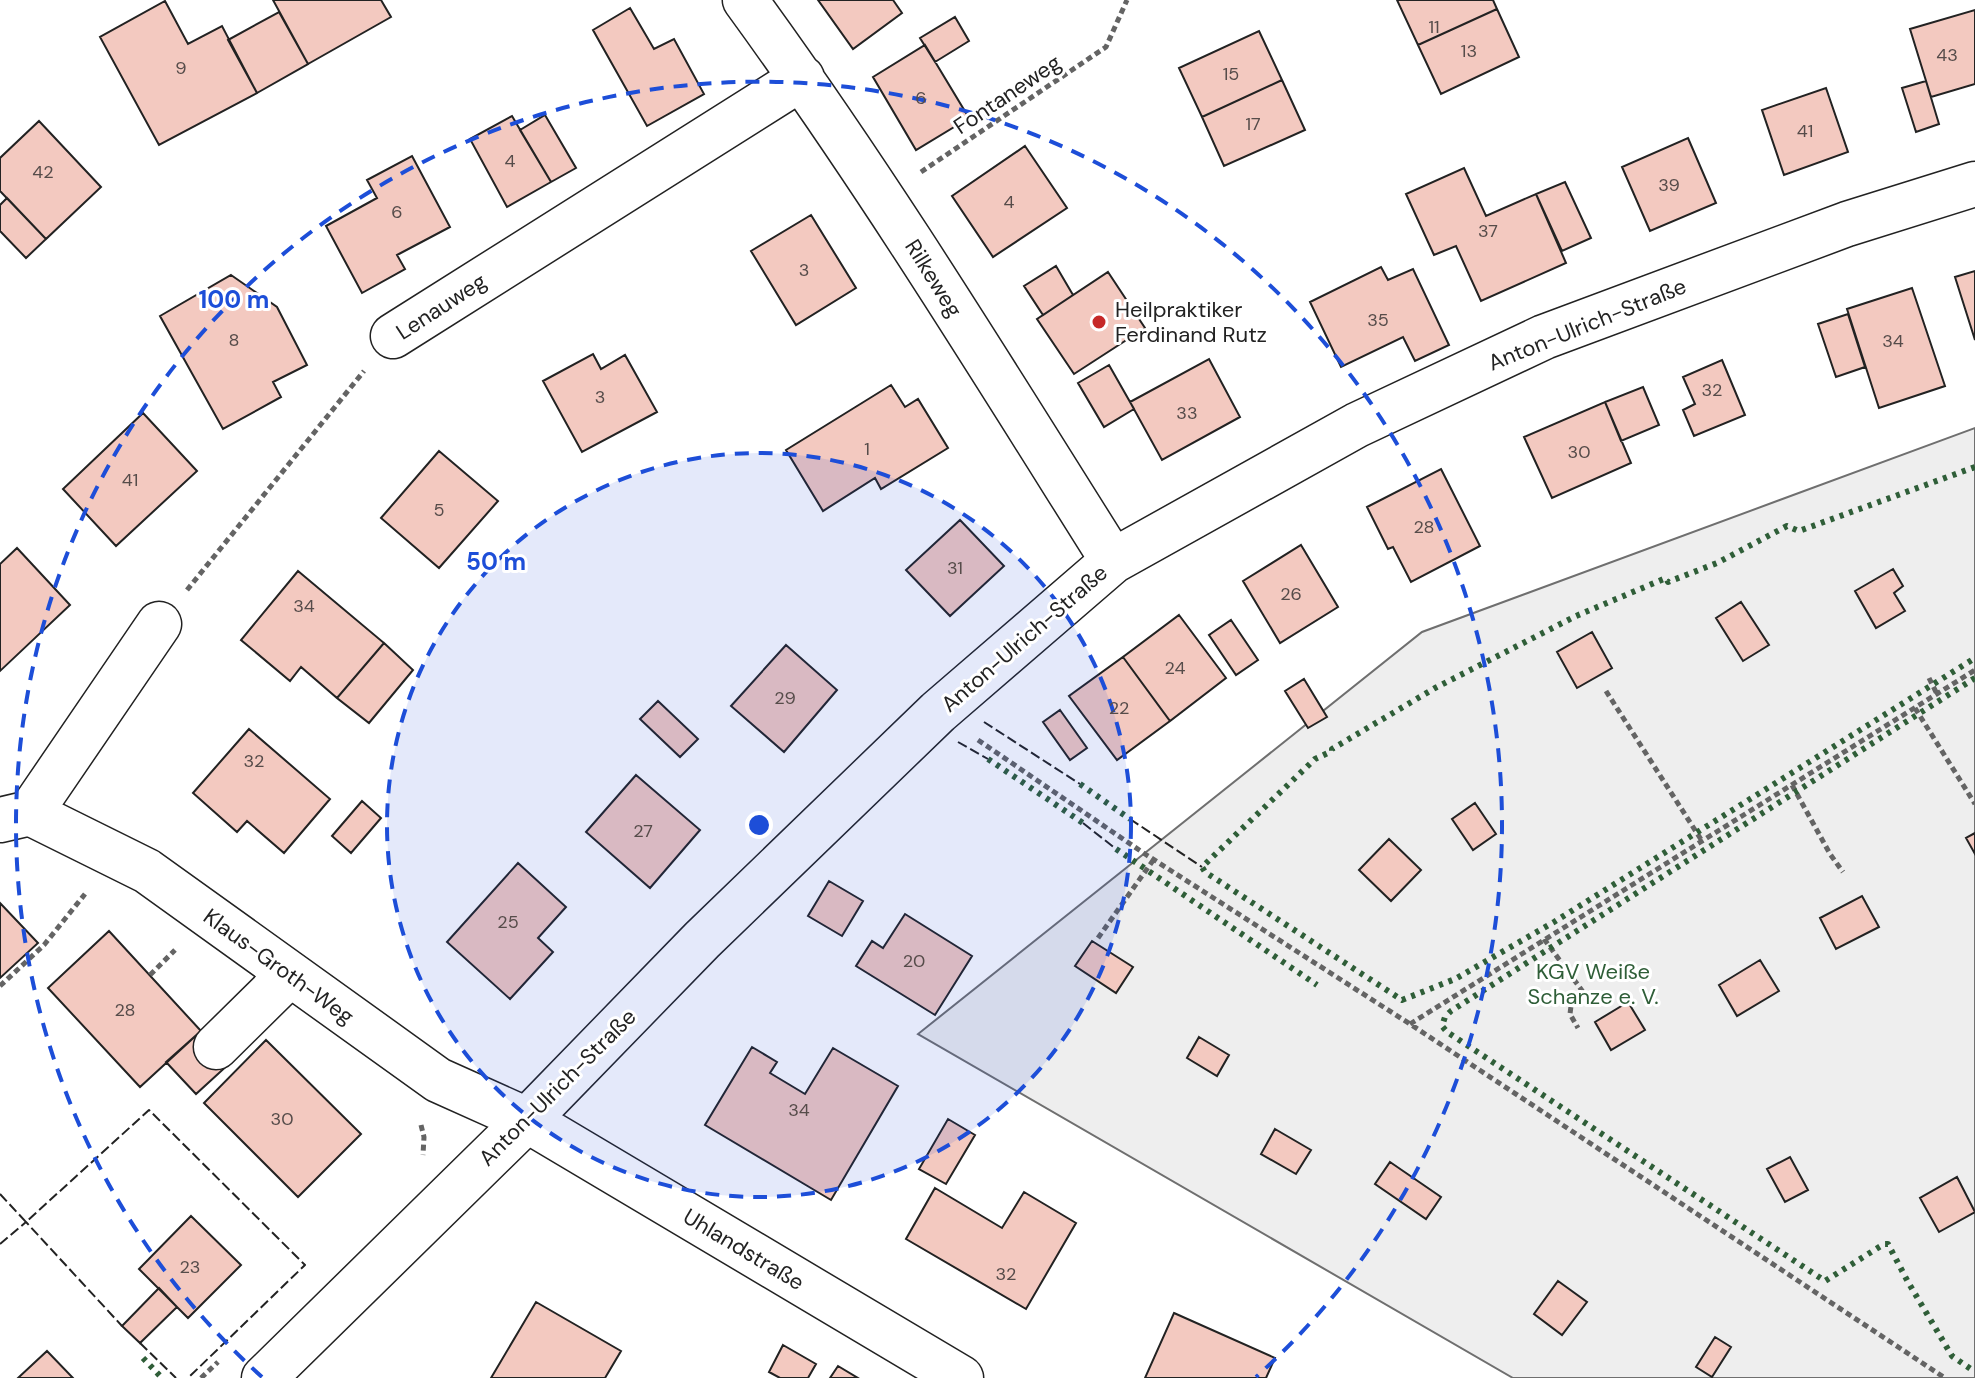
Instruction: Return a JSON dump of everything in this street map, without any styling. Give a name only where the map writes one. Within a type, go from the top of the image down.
[{"type":"street","name":"Rilkeweg","points":[[745,0],[883,197],[1113,561]]},
{"type":"street","name":"Lenauweg","points":[[393,336],[802,78]]},
{"type":"street","name":"Anton-Ulrich-Straße","points":[[264,1378],[527,1120],[702,940],[938,712],[1113,561],[1357,425],[1544,337],[1847,224],[1975,184]]},
{"type":"street","name":"Klaus-Groth-Weg","points":[[159,624],[15,817],[147,871],[438,1080],[527,1120]]},
{"type":"street","points":[[216,1047],[290,974]]},
{"type":"street","name":"Uhlandstraße","points":[[527,1120],[961,1378]]},
{"type":"path","name":"Fontaneweg","points":[[883,197],[1106,47],[1127,0]]},
{"type":"path","name":"Lenauweg","points":[[159,624],[393,336]]},
{"type":"path","points":[[1410,1024],[1975,670]]},
{"type":"path","points":[[1929,678],[1937,694]]},
{"type":"path","points":[[1606,691],[1702,841]]},
{"type":"path","points":[[1915,708],[1975,804]]},
{"type":"path","points":[[938,712],[1154,859],[1410,1024],[1945,1378]]},
{"type":"path","points":[[1792,785],[1843,872]]},
{"type":"path","points":[[1098,938],[1154,859]]},
{"type":"path","points":[[0,986],[44,945],[94,884]]},
{"type":"path","points":[[1544,939],[1586,996],[1571,1006],[1570,1014],[1578,1028]]},
{"type":"path","points":[[150,975],[183,942]]},
{"type":"path","points":[[419,1115],[424,1137],[423,1156]]},
{"type":"path","points":[[201,1378],[224,1356]]},
{"type":"green space","name":"KGV Weiße Schanze e. V.","points":[[1975,428],[1975,1378],[1513,1378],[918,1034],[1422,632]]},
{"type":"building","points":[[273,0],[381,0],[391,17],[308,64]]},
{"type":"building","points":[[818,0],[893,0],[902,13],[853,49]]},
{"type":"building","points":[[1397,0],[1493,0],[1497,9],[1418,45]]},
{"type":"building","points":[[165,1],[188,44],[222,26],[257,93],[159,145],[100,37]]},
{"type":"building","points":[[630,8],[654,49],[674,39],[704,94],[647,126],[593,30]]},
{"type":"building","points":[[1497,9],[1519,57],[1441,94],[1418,45]]},
{"type":"building","points":[[1975,10],[1975,84],[1931,97],[1910,29]]},
{"type":"building","points":[[279,12],[308,64],[257,93],[228,40]]},
{"type":"building","points":[[955,17],[969,41],[935,62],[920,38]]},
{"type":"building","points":[[1259,31],[1282,80],[1202,117],[1179,68]]},
{"type":"building","points":[[925,45],[969,118],[916,150],[873,77]]},
{"type":"building","points":[[1282,80],[1305,130],[1224,166],[1202,117]]},
{"type":"building","points":[[1926,81],[1939,124],[1916,132],[1902,88]]},
{"type":"building","points":[[1826,88],[1848,152],[1784,175],[1762,110]]},
{"type":"building","points":[[545,115],[576,168],[551,182],[520,130]]},
{"type":"building","points":[[512,116],[551,182],[507,207],[470,139]]},
{"type":"building","points":[[39,121],[101,187],[46,239],[0,191],[0,158]]},
{"type":"building","points":[[1688,138],[1716,203],[1650,231],[1622,167]]},
{"type":"building","points":[[1025,146],[1067,208],[993,257],[952,196]]},
{"type":"building","points":[[412,156],[450,227],[397,255],[405,269],[362,293],[326,226],[377,198],[367,180]]},
{"type":"building","points":[[1464,168],[1486,216],[1536,194],[1566,263],[1481,301],[1456,246],[1434,255],[1406,194]]},
{"type":"building","points":[[1565,182],[1591,238],[1562,251],[1536,194]]},
{"type":"building","points":[[7,198],[46,239],[26,258],[0,231],[0,205]]},
{"type":"building","points":[[811,215],[856,288],[796,325],[751,251]]},
{"type":"building","points":[[1056,266],[1073,295],[1043,315],[1024,286]]},
{"type":"building","points":[[1381,267],[1388,280],[1413,269],[1449,345],[1415,361],[1403,337],[1341,367],[1310,302]]},
{"type":"building","points":[[1975,271],[1975,340],[1955,277]]},
{"type":"building","points":[[1108,272],[1145,328],[1074,374],[1037,319]]},
{"type":"building","points":[[231,275],[277,307],[307,365],[273,382],[281,397],[223,429],[160,316]]},
{"type":"building","points":[[1912,288],[1945,386],[1879,408],[1847,309]]},
{"type":"building","points":[[1848,314],[1865,367],[1836,377],[1818,324]]},
{"type":"building","points":[[593,354],[601,369],[625,355],[657,412],[582,452],[543,381]]},
{"type":"building","points":[[1209,359],[1240,417],[1162,460],[1130,402]]},
{"type":"building","points":[[1722,360],[1745,415],[1694,436],[1683,410],[1695,404],[1683,377]]},
{"type":"building","points":[[1109,365],[1134,409],[1104,427],[1078,383]]},
{"type":"building","points":[[891,385],[905,407],[918,399],[948,448],[881,489],[875,478],[823,511],[786,450]]},
{"type":"building","points":[[1643,387],[1659,425],[1621,441],[1605,402]]},
{"type":"building","points":[[1605,402],[1631,463],[1552,498],[1524,437]]},
{"type":"building","points":[[143,413],[197,471],[116,546],[63,489]]},
{"type":"building","points":[[439,451],[498,501],[439,568],[381,518]]},
{"type":"building","points":[[1441,469],[1480,546],[1411,582],[1393,547],[1388,549],[1367,507]]},
{"type":"building","points":[[960,520],[1004,566],[950,616],[906,570]]},
{"type":"building","points":[[1301,545],[1338,607],[1280,643],[1243,581]]},
{"type":"building","points":[[17,548],[70,605],[0,671],[0,564]]},
{"type":"building","points":[[1893,569],[1903,586],[1894,593],[1905,611],[1876,628],[1855,591]]},
{"type":"building","points":[[298,571],[384,643],[337,698],[301,667],[290,681],[241,640]]},
{"type":"building","points":[[1741,602],[1769,645],[1743,661],[1716,618]]},
{"type":"building","points":[[1179,615],[1226,678],[1170,721],[1123,657]]},
{"type":"building","points":[[1231,620],[1258,660],[1236,675],[1209,635]]},
{"type":"building","points":[[1592,632],[1612,668],[1577,688],[1557,652]]},
{"type":"building","points":[[384,643],[413,670],[369,723],[337,698]]},
{"type":"building","points":[[786,645],[837,690],[784,752],[731,706]]},
{"type":"building","points":[[1123,657],[1170,721],[1117,760],[1069,696]]},
{"type":"building","points":[[1304,679],[1327,717],[1308,728],[1285,691]]},
{"type":"building","points":[[658,701],[698,739],[680,757],[640,719]]},
{"type":"building","points":[[1060,710],[1087,748],[1070,760],[1043,722]]},
{"type":"building","points":[[249,729],[330,799],[284,853],[247,821],[237,832],[193,793]]},
{"type":"building","points":[[636,775],[700,830],[650,888],[586,832]]},
{"type":"building","points":[[362,801],[381,818],[351,853],[332,836]]},
{"type":"building","points":[[1475,803],[1496,834],[1473,850],[1452,819]]},
{"type":"building","points":[[1975,833],[1975,854],[1966,838]]},
{"type":"building","points":[[1389,839],[1421,870],[1391,901],[1359,870]]},
{"type":"building","points":[[518,863],[566,907],[538,938],[553,952],[510,999],[447,942]]},
{"type":"building","points":[[829,881],[863,901],[842,936],[808,916]]},
{"type":"building","points":[[1862,896],[1879,927],[1836,949],[1820,918]]},
{"type":"building","points":[[0,903],[38,943],[0,978]]},
{"type":"building","points":[[905,914],[972,956],[935,1015],[856,966],[872,941],[883,948]]},
{"type":"building","points":[[109,931],[201,1031],[140,1087],[48,988]]},
{"type":"building","points":[[1092,941],[1133,967],[1116,993],[1075,966]]},
{"type":"building","points":[[1760,960],[1779,991],[1737,1016],[1719,985]]},
{"type":"building","points":[[1628,1002],[1645,1030],[1611,1050],[1595,1022]]},
{"type":"building","points":[[201,1031],[230,1063],[196,1094],[166,1062]]},
{"type":"building","points":[[1199,1037],[1229,1055],[1217,1076],[1187,1058]]},
{"type":"building","points":[[266,1040],[361,1134],[298,1197],[204,1103]]},
{"type":"building","points":[[752,1047],[777,1062],[770,1073],[805,1094],[833,1048],[898,1086],[831,1200],[705,1125]]},
{"type":"building","points":[[948,1119],[975,1135],[946,1184],[919,1169]]},
{"type":"building","points":[[1275,1129],[1311,1150],[1296,1174],[1261,1154]]},
{"type":"building","points":[[1790,1157],[1808,1190],[1785,1202],[1767,1169]]},
{"type":"building","points":[[1390,1162],[1441,1197],[1426,1219],[1375,1184]]},
{"type":"building","points":[[1957,1177],[1975,1212],[1939,1232],[1920,1198]]},
{"type":"building","points":[[935,1188],[1002,1228],[1024,1192],[1076,1223],[1026,1309],[906,1239]]},
{"type":"building","points":[[191,1216],[241,1265],[188,1318],[139,1269]]},
{"type":"building","points":[[1558,1281],[1587,1302],[1562,1335],[1534,1314]]},
{"type":"building","points":[[159,1288],[177,1307],[140,1343],[122,1326]]},
{"type":"building","points":[[536,1302],[621,1351],[605,1378],[491,1378]]},
{"type":"building","points":[[1174,1313],[1275,1358],[1266,1378],[1145,1378]]},
{"type":"building","points":[[1715,1337],[1731,1347],[1712,1377],[1696,1367]]},
{"type":"building","points":[[783,1345],[816,1364],[808,1378],[780,1378],[769,1372]]},
{"type":"building","points":[[47,1351],[73,1378],[18,1378]]},
{"type":"building","points":[[838,1366],[858,1378],[830,1378]]},
{"type":"hedge","points":[[1975,467],[1799,531],[1787,526],[1717,563],[1668,582],[1666,578],[1576,616],[1435,688],[1315,759],[1202,867],[1205,872],[1402,1000],[1455,979],[1554,922],[1975,658]]},
{"type":"hedge","points":[[1975,678],[1451,1011],[1442,1026],[1825,1281],[1888,1244],[1952,1356],[1975,1372]]},
{"type":"hedge","points":[[988,759],[1083,823]]},
{"type":"hedge","points":[[1080,784],[1130,819]]},
{"type":"hedge","points":[[1116,849],[1317,985]]},
{"type":"hedge","points":[[143,1358],[162,1378]]},
{"type":"fence","points":[[984,722],[1080,784]]},
{"type":"fence","points":[[958,742],[988,759]]},
{"type":"fence","points":[[1130,819],[1202,867]]},
{"type":"fence","points":[[1083,823],[1116,849]]},
{"type":"fence","points":[[0,1194],[26,1222],[149,1110],[305,1265],[188,1378]]},
{"type":"fence","points":[[0,1244],[26,1222],[122,1326]]},
{"type":"fence","points":[[140,1343],[176,1378]]},
{"type":"place","name":"Heilpraktiker Ferdinand Rutz","points":[[1099,322]]}]
